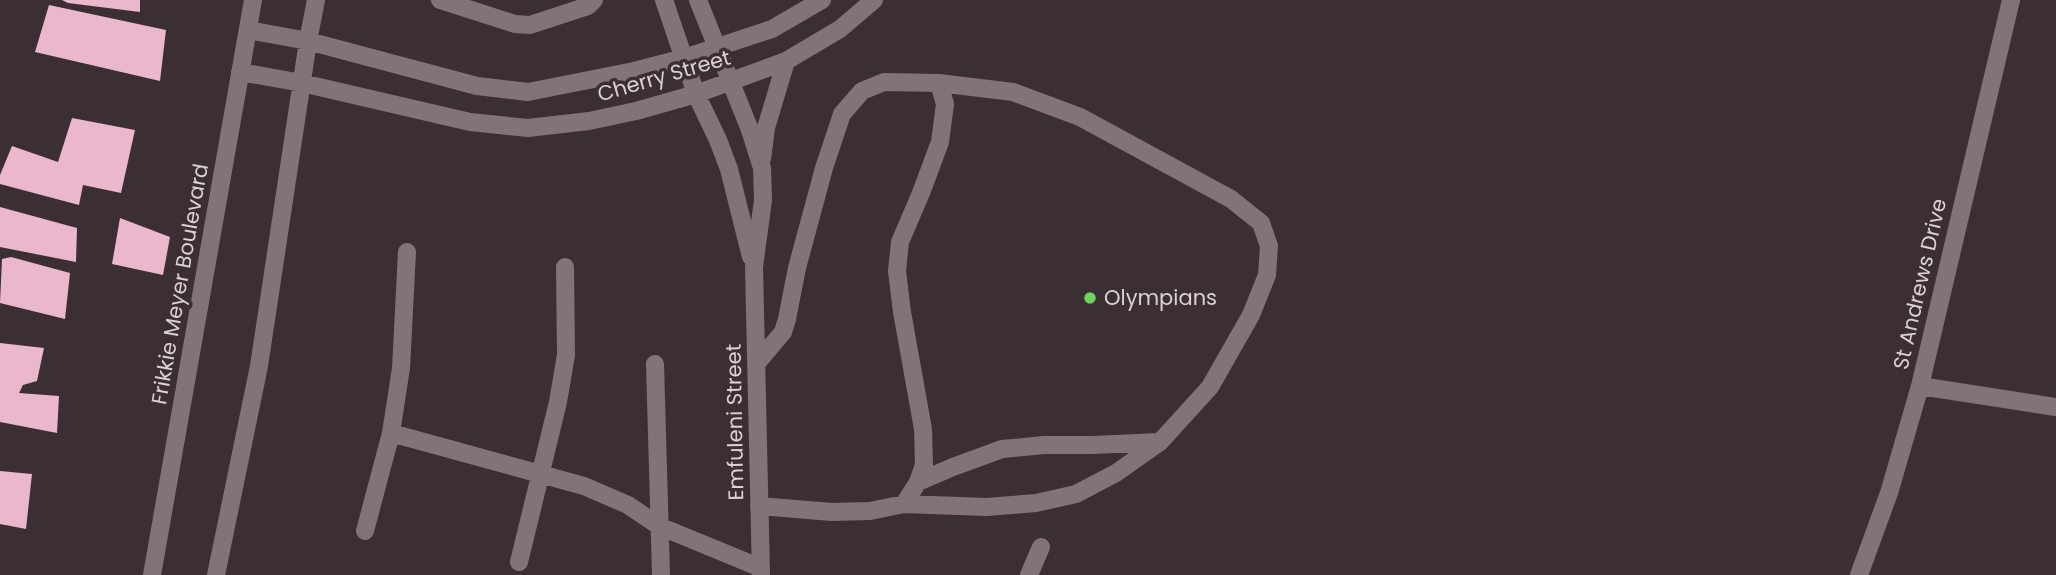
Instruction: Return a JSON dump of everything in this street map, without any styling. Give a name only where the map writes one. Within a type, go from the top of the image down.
[{"type":"street","name":"Frikkie Meyer Boulevard","points":[[152,575],[253,0]]},
{"type":"street","points":[[216,575],[259,366],[316,0]]},
{"type":"street","points":[[440,0],[515,24],[530,25],[588,6],[594,0]]},
{"type":"street","name":"Emfuleni Street","points":[[664,0],[696,94],[729,169],[754,267]]},
{"type":"street","name":"Emfuleni Street","points":[[698,0],[750,130],[762,168],[763,200],[754,267],[761,572]]},
{"type":"street","name":"Cherry Street","points":[[248,30],[308,41],[477,86],[528,92],[684,58],[772,29],[822,0]]},
{"type":"street","name":"Cherry Street","points":[[240,72],[302,83],[470,122],[528,128],[589,121],[636,111],[696,94],[786,61],[840,29],[874,0]]},
{"type":"street","name":"St Andrews Drive","points":[[1859,575],[1889,493],[1920,386],[2011,0]]},
{"type":"street","points":[[762,168],[766,128],[786,61]]},
{"type":"street","points":[[756,365],[783,332],[788,319],[797,268],[820,181],[842,114],[862,90],[884,82],[939,83],[1013,92],[1080,117],[1231,199],[1261,223],[1269,246],[1267,275],[1251,315],[1210,387],[1160,442],[1116,473],[1076,494],[1036,503],[987,507],[904,505],[870,512],[760,506]]},
{"type":"street","points":[[904,505],[918,482],[924,465],[923,429],[897,271],[900,242],[940,142],[945,104],[939,83]]},
{"type":"street","points":[[365,531],[391,433],[401,368],[407,252]]},
{"type":"street","points":[[519,562],[558,402],[566,355],[565,267]]},
{"type":"street","points":[[655,364],[661,575]]},
{"type":"street","points":[[1920,386],[2056,407]]},
{"type":"street","points":[[391,433],[584,485],[628,505],[659,526],[761,572]]},
{"type":"street","points":[[918,482],[1002,449],[1044,445],[1160,442]]},
{"type":"street","points":[[1029,575],[1041,547]]},
{"type":"building","points":[[62,0],[140,0],[140,12],[68,3]]},
{"type":"building","points":[[49,5],[166,30],[160,81],[35,52]]},
{"type":"building","points":[[72,118],[135,130],[121,193],[83,185],[79,205],[0,184],[0,175],[12,146],[58,162]]},
{"type":"building","points":[[0,207],[77,228],[76,262],[0,247]]},
{"type":"building","points":[[120,218],[170,237],[163,275],[112,264]]},
{"type":"building","points":[[11,257],[70,273],[65,319],[0,303],[2,259]]},
{"type":"building","points":[[0,343],[44,348],[37,381],[23,385],[19,393],[59,396],[57,433],[0,422]]},
{"type":"building","points":[[0,471],[32,474],[26,529],[0,524]]},
{"type":"place","name":"Olympians","points":[[1090,298]]}]
